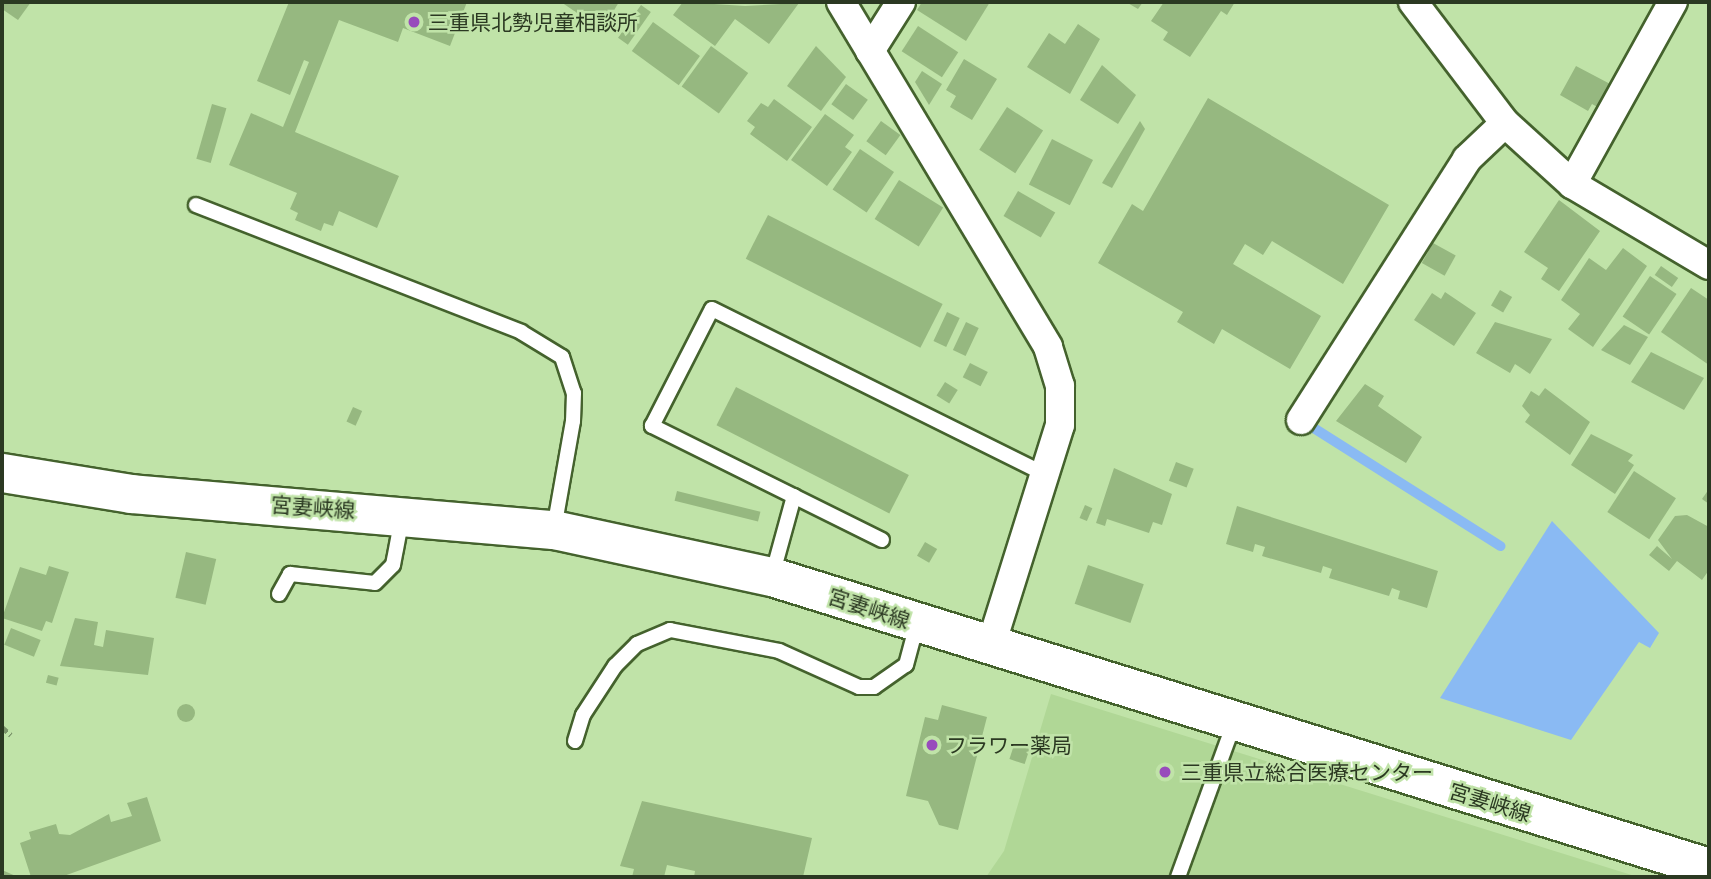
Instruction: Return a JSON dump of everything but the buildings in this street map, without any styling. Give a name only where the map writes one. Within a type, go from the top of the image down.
[{"type":"main road","name":"宮妻峡線","points":[[2,473],[131,494],[403,513],[554,530],[772,577],[1701,871]]},
{"type":"street","points":[[841,2],[1048,347],[1060,386],[1060,425],[991,645]]},
{"type":"street","points":[[870,51],[901,2]]},
{"type":"street","points":[[1413,2],[1505,123],[1572,184],[1707,259]]},
{"type":"street","points":[[1572,184],[1673,2]]},
{"type":"street","points":[[1301,421],[1467,159],[1505,123]]},
{"type":"lane","points":[[196,205],[520,332],[562,357],[574,393],[573,421],[554,530]]},
{"type":"lane","points":[[882,540],[652,426],[712,309],[1046,475]]},
{"type":"lane","points":[[772,577],[794,496]]},
{"type":"lane","points":[[279,594],[290,574],[375,583],[393,565],[403,513]]},
{"type":"lane","points":[[575,741],[583,715],[615,666],[637,644],[670,630],[779,652],[859,687],[874,687],[905,665],[917,623]]},
{"type":"lane","points":[[1178,877],[1234,723]]},
{"type":"path","points":[[2,727],[11,735]]},
{"type":"shaded area","name":"三重県立総合医療センター","points":[[1051,694],[1638,877],[986,877],[1004,851]]},
{"type":"water","points":[[1552,521],[1659,633],[1650,648],[1639,642],[1571,740],[1440,698]]},
{"type":"waterway","points":[[1301,420],[1500,546]]},
{"type":"place","name":"三重県北勢児童相談所","points":[[414,22]]},
{"type":"place","name":"フラワー薬局","points":[[932,745]]},
{"type":"place","name":"三重県立総合医療センター","points":[[1165,772]]}]
